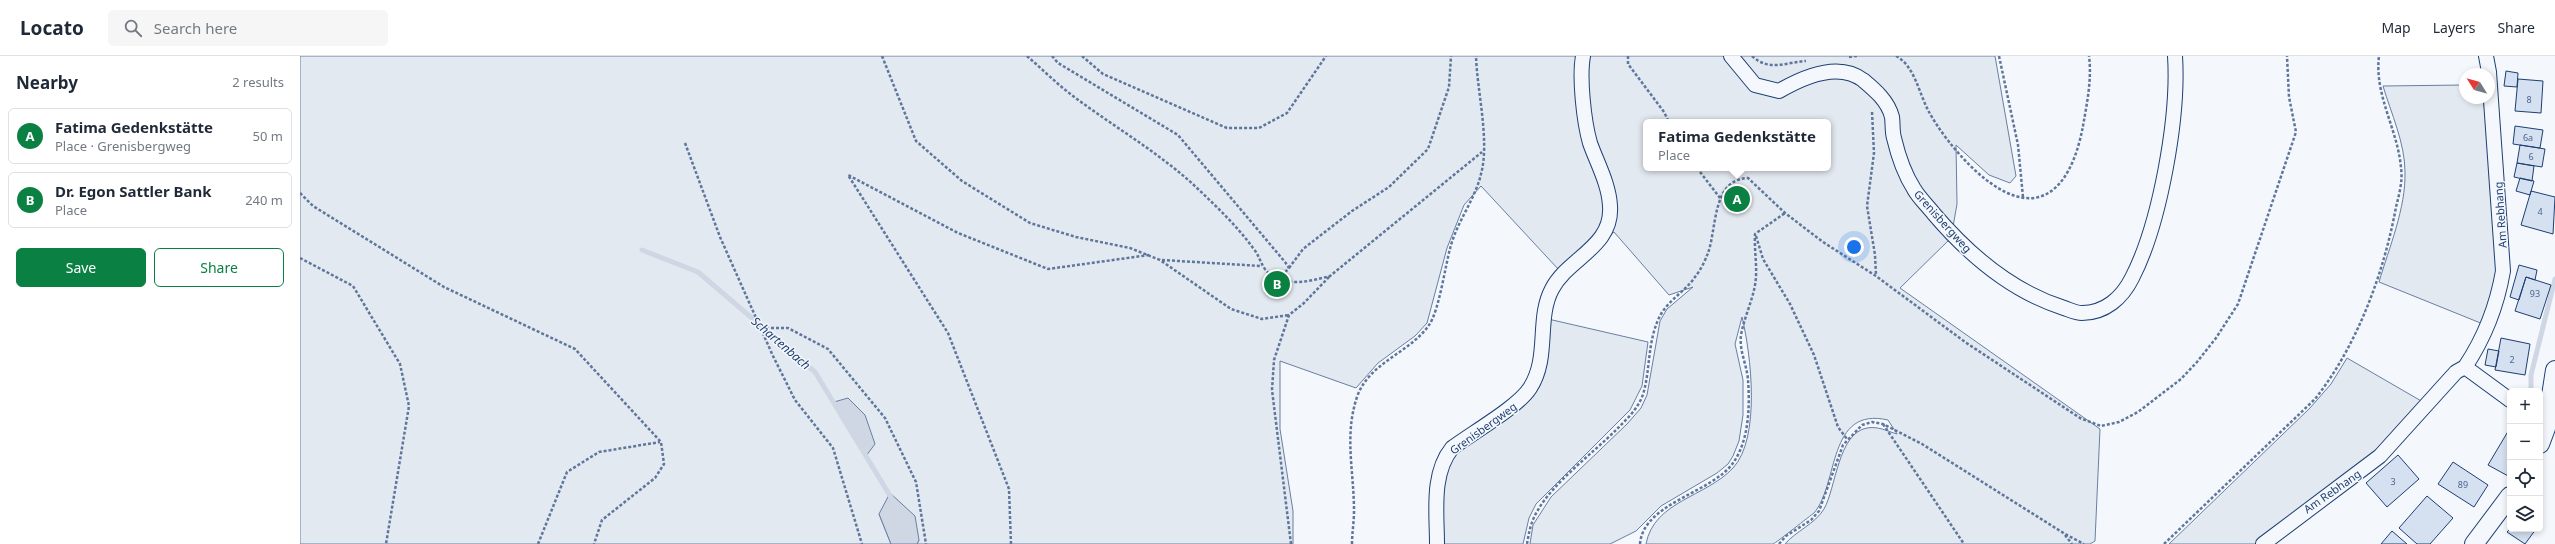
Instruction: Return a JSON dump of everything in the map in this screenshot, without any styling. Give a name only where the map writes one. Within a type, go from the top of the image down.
[{"type":"street","name":"Grenisbergweg","points":[[1437,544],[1437,492],[1439,471],[1444,458],[1452,448],[1520,401],[1531,387],[1540,367],[1546,303],[1552,289],[1561,273],[1597,244],[1610,216],[1606,184],[1590,141],[1584,101],[1583,56]]},
{"type":"street","name":"Grenisbergweg","points":[[1731,56],[1755,85],[1779,91],[1803,78],[1832,72],[1855,75],[1870,86],[1887,106],[1892,116],[1894,138],[1914,189],[1956,238],[1988,267],[2017,286],[2051,304],[2080,313],[2101,310],[2124,293],[2144,248],[2160,192],[2171,132],[2176,81],[2175,56]]},
{"type":"street","name":"Am Rebhang","points":[[2263,544],[2380,456],[2452,377],[2466,367],[2488,326],[2499,294],[2503,271],[2489,72],[2486,56]]},
{"type":"street","points":[[2466,367],[2507,398]]},
{"type":"street","points":[[2543,426],[2555,370]]},
{"type":"street","points":[[2474,544],[2507,500]]},
{"type":"path","points":[[882,56],[916,142],[962,180],[1030,223],[1076,237],[1130,248],[1150,255],[1160,260],[1231,309],[1262,319],[1289,315],[1304,303],[1330,276],[1482,152]]},
{"type":"path","points":[[1027,56],[1072,96],[1140,143],[1196,187],[1237,228],[1255,250],[1261,266]]},
{"type":"path","points":[[1052,56],[1058,63],[1178,136],[1289,268]]},
{"type":"path","points":[[1082,56],[1103,74],[1227,128],[1259,128],[1286,113],[1326,56]]},
{"type":"path","points":[[1279,279],[1303,249],[1352,211],[1389,187],[1428,149],[1450,87],[1451,56]]},
{"type":"path","points":[[1352,544],[1354,510],[1349,443],[1350,426],[1357,397],[1362,387],[1374,372],[1418,338],[1433,318],[1452,242],[1482,173],[1482,152],[1484,139],[1476,56]]},
{"type":"path","points":[[1628,56],[1628,64],[1664,112],[1668,119]]},
{"type":"path","points":[[1752,56],[1757,60],[1775,67],[1810,61]]},
{"type":"path","points":[[1846,58],[1857,56]]},
{"type":"path","points":[[1896,56],[1906,61],[1929,112],[1952,147],[1985,180],[2002,190],[2023,197],[2036,198],[2048,194],[2058,186],[2070,168],[2081,136],[2087,101],[2089,56]]},
{"type":"path","points":[[1999,56],[2018,145],[2023,197]]},
{"type":"path","points":[[1527,544],[1531,524],[1538,509],[1553,490],[1593,454],[1638,406],[1644,392],[1652,337],[1658,320],[1668,304],[1695,277],[1708,253],[1720,198],[1729,184],[1737,178],[1748,178],[1785,213],[1823,242],[1876,276],[1965,342],[2080,418],[2101,426],[2119,422],[2138,412],[2181,379],[2197,362],[2216,338],[2238,304],[2296,132],[2289,97],[2287,56]]},
{"type":"path","points":[[2164,544],[2315,399],[2331,379],[2368,302],[2393,226],[2402,170],[2399,150],[2378,76],[2379,56]]},
{"type":"path","points":[[1870,86],[1874,153],[1867,206],[1875,255],[1876,276]]},
{"type":"path","points":[[685,143],[720,237],[795,400],[833,448],[862,544]]},
{"type":"path","points":[[1699,171],[1720,198]]},
{"type":"path","points":[[1011,544],[1009,489],[948,333],[848,175],[958,233],[1048,268],[1150,255]]},
{"type":"path","points":[[300,193],[313,206],[444,288],[575,349],[660,442],[664,464],[655,478],[602,520],[594,544]]},
{"type":"path","points":[[1755,234],[1785,213]]},
{"type":"path","points":[[1755,234],[1763,258],[1790,304],[1814,355],[1838,427],[1847,439]]},
{"type":"path","points":[[1640,544],[1643,531],[1654,517],[1722,474],[1739,455],[1748,414],[1748,380],[1741,352],[1741,335],[1756,284],[1755,234]]},
{"type":"path","points":[[300,258],[353,286],[400,364],[408,406],[386,544]]},
{"type":"path","points":[[1160,260],[1261,266],[1279,279],[1304,282],[1330,276]]},
{"type":"path","points":[[1289,315],[1274,360],[1272,390],[1291,544]]},
{"type":"path","points":[[761,328],[788,328],[828,349],[885,418],[916,482],[926,544]]},
{"type":"path","points":[[1779,544],[1786,536],[1811,520],[1819,511],[1825,500],[1835,462],[1847,439],[1862,425],[1872,422],[1883,424],[1922,444],[2065,534],[2084,544]]},
{"type":"path","points":[[1883,424],[1964,544]]},
{"type":"path","points":[[538,544],[567,472],[599,452],[660,442]]},
{"type":"path","points":[[2065,534],[2072,544]]},
{"type":"shaded area","points":[[300,56],[1995,56],[2016,176],[2010,183],[1989,175],[1956,145],[1957,204],[1951,238],[1900,288],[2100,429],[2095,541],[2090,544],[1785,544],[1789,539],[1816,519],[1824,509],[1844,450],[1857,432],[1867,428],[1875,428],[1897,434],[1888,420],[1868,419],[1854,425],[1844,436],[1822,500],[1814,513],[1773,544],[1646,544],[1651,530],[1659,518],[1682,501],[1722,478],[1733,468],[1742,454],[1751,417],[1751,395],[1748,352],[1742,317],[1735,344],[1743,380],[1743,415],[1739,441],[1728,464],[1717,473],[1661,506],[1636,531],[1610,544],[1530,544],[1533,525],[1551,497],[1627,424],[1641,408],[1647,395],[1660,321],[1667,309],[1693,287],[1669,295],[1614,232],[1559,270],[1481,186],[1464,205],[1447,248],[1427,323],[1415,336],[1378,363],[1356,388],[1280,361],[1280,429],[1293,511],[1293,544],[917,544],[919,540],[879,514],[891,544],[300,544]]},
{"type":"shaded area","points":[[2459,85],[2459,104],[2484,104],[2495,178],[2497,281],[2483,324],[2379,282],[2400,214],[2405,186],[2403,150],[2383,86]]},
{"type":"shaded area","points":[[1548,319],[1648,342],[1642,386],[1630,410],[1536,504],[1529,518],[1523,544],[1440,544],[1441,483],[1449,458],[1529,397]]},
{"type":"shaded area","points":[[2347,358],[2423,402],[2390,440],[2259,544],[2169,544],[2310,408],[2331,384]]},
{"type":"shaded area","points":[[848,398],[865,415],[875,444],[866,456],[834,402]]},
{"type":"shaded area","points":[[890,493],[915,516],[919,540],[917,544],[891,544],[879,514]]},
{"type":"building","points":[[2506,71],[2518,73],[2517,87],[2504,86]]},
{"type":"building","points":[[2518,79],[2543,81],[2541,113],[2515,111]]},
{"type":"building","points":[[2515,126],[2543,130],[2540,148],[2513,144]]},
{"type":"building","points":[[2520,145],[2545,149],[2542,167],[2517,163]]},
{"type":"building","points":[[2517,163],[2534,166],[2532,181],[2514,177]]},
{"type":"building","points":[[2520,178],[2534,181],[2530,195],[2516,191]]},
{"type":"building","points":[[2531,191],[2555,197],[2553,234],[2521,225]]},
{"type":"building","points":[[2519,265],[2537,270],[2535,280],[2526,277],[2519,300],[2510,297]]},
{"type":"building","points":[[2526,277],[2551,285],[2540,319],[2515,311]]},
{"type":"building","points":[[2501,338],[2530,344],[2525,375],[2495,370]]},
{"type":"building","points":[[2488,349],[2499,351],[2496,367],[2485,365]]},
{"type":"building","points":[[2507,433],[2507,475],[2488,465]]},
{"type":"building","points":[[2398,455],[2419,479],[2387,507],[2366,483]]},
{"type":"building","points":[[2453,462],[2488,485],[2474,507],[2438,484]]},
{"type":"building","points":[[2427,496],[2453,518],[2430,544],[2417,544],[2399,528]]},
{"type":"building","points":[[2392,531],[2407,544],[2381,544]]},
{"type":"building","points":[[2507,532],[2534,532],[2525,544]]},
{"type":"waterway","name":"Schartenbach","points":[[642,250],[698,272],[815,372],[892,499]]},
{"type":"waterway","points":[[2531,388],[2531,375],[2555,279]]},
{"type":"place","name":"Fatima Gedenkstätte","points":[[1737,199]]},
{"type":"place","name":"Dr. Egon Sattler Bank","points":[[1277,284]]}]
